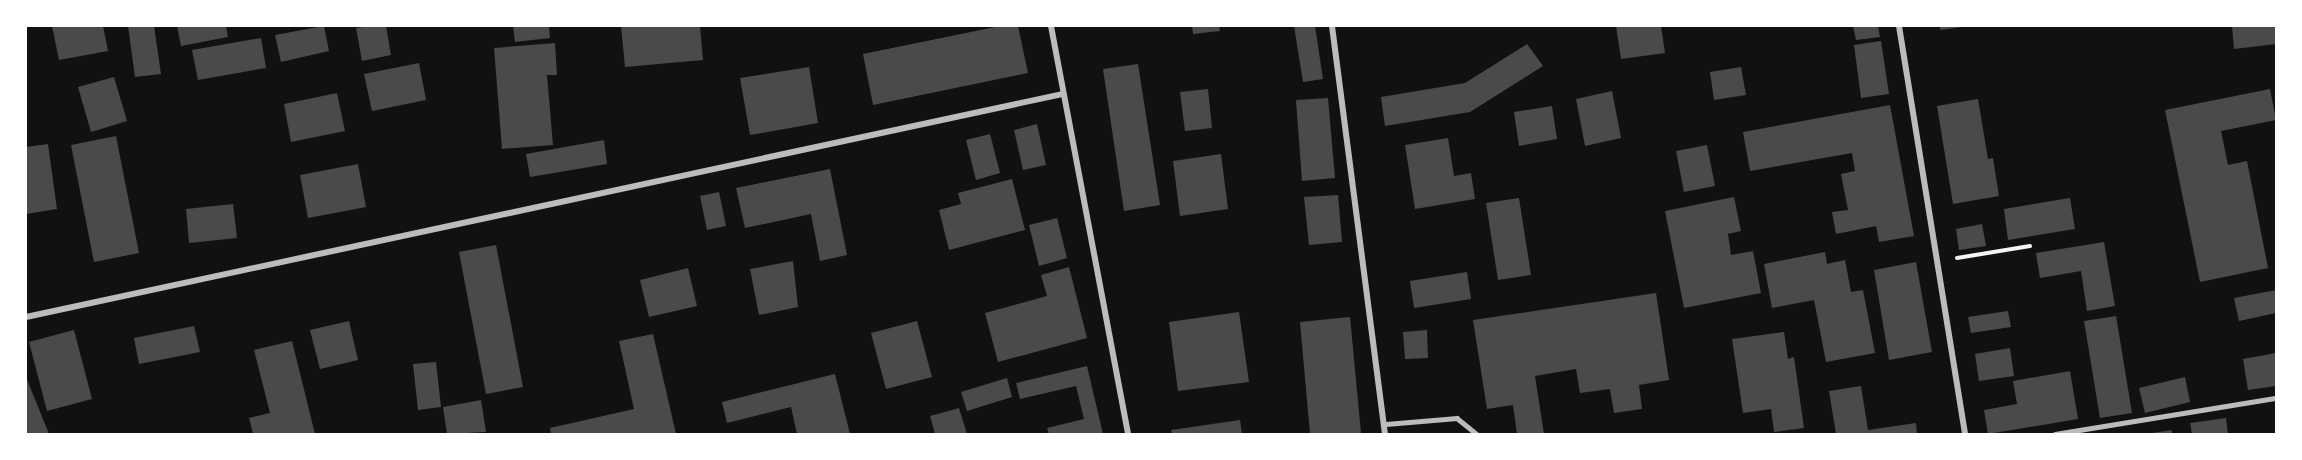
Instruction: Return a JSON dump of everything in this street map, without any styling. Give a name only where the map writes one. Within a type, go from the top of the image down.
[{"type":"street","points":[[1051,26],[1128,435]]},
{"type":"street","points":[[1332,26],[1386,424],[1385,435]]},
{"type":"street","points":[[1899,26],[1939,261],[1965,435]]},
{"type":"street","points":[[26,317],[1063,94]]},
{"type":"lane","points":[[2055,435],[2277,398]]},
{"type":"lane","points":[[1386,424],[1456,418],[1477,435]]},
{"type":"path","points":[[1939,261],[2030,246]]},
{"type":"building","points":[[52,26],[103,26],[108,51],[59,60]]},
{"type":"building","points":[[128,26],[154,26],[161,74],[135,77]]},
{"type":"building","points":[[177,26],[226,26],[228,37],[181,46]]},
{"type":"building","points":[[324,26],[329,51],[281,62],[275,35]]},
{"type":"building","points":[[386,26],[391,55],[362,61],[356,28]]},
{"type":"building","points":[[513,26],[549,26],[550,38],[515,42]]},
{"type":"building","points":[[621,26],[700,26],[703,60],[625,67]]},
{"type":"building","points":[[1000,26],[1018,26],[1028,73],[873,105],[863,54]]},
{"type":"building","points":[[1192,26],[1219,26],[1220,31],[1193,34]]},
{"type":"building","points":[[1294,26],[1315,26],[1323,79],[1303,82]]},
{"type":"building","points":[[1616,26],[1661,26],[1665,53],[1621,59]]},
{"type":"building","points":[[1853,26],[1878,26],[1880,37],[1856,40]]},
{"type":"building","points":[[1940,26],[1962,26],[1962,27],[1940,30]]},
{"type":"building","points":[[2232,26],[2276,26],[2276,44],[2234,49]]},
{"type":"building","points":[[261,38],[266,68],[198,80],[192,50]]},
{"type":"building","points":[[1881,41],[1889,94],[1861,98],[1854,45]]},
{"type":"building","points":[[555,43],[557,75],[547,75],[553,145],[502,149],[494,48]]},
{"type":"building","points":[[1527,44],[1543,66],[1470,112],[1385,126],[1381,97],[1465,83]]},
{"type":"building","points":[[419,63],[426,100],[372,111],[364,74]]},
{"type":"building","points":[[1138,64],[1160,205],[1124,211],[1103,69]]},
{"type":"building","points":[[809,67],[818,123],[750,135],[740,78]]},
{"type":"building","points":[[1741,67],[1746,95],[1714,100],[1710,72]]},
{"type":"building","points":[[114,77],[127,121],[91,132],[78,87]]},
{"type":"building","points":[[1208,89],[1212,128],[1185,131],[1180,92]]},
{"type":"building","points":[[2270,89],[2276,120],[2221,131],[2228,165],[2247,161],[2268,268],[2200,282],[2165,110]]},
{"type":"building","points":[[1612,91],[1621,138],[1585,146],[1576,99]]},
{"type":"building","points":[[337,93],[345,131],[291,142],[284,104]]},
{"type":"building","points":[[1328,98],[1335,178],[1302,181],[1296,100]]},
{"type":"building","points":[[1978,99],[1988,159],[1993,158],[1999,196],[1953,204],[1937,106]]},
{"type":"building","points":[[1890,105],[1914,236],[1879,242],[1876,226],[1836,234],[1832,212],[1848,210],[1841,174],[1855,171],[1852,153],[1750,171],[1743,132]]},
{"type":"building","points":[[1552,106],[1557,139],[1519,146],[1514,112]]},
{"type":"building","points":[[1037,124],[1046,165],[1023,170],[1014,130]]},
{"type":"building","points":[[990,134],[1000,173],[976,180],[966,140]]},
{"type":"building","points":[[116,136],[139,253],[94,262],[71,145]]},
{"type":"building","points":[[1448,138],[1454,176],[1471,173],[1475,199],[1415,209],[1405,145]]},
{"type":"building","points":[[604,140],[607,164],[530,177],[526,154]]},
{"type":"building","points":[[48,144],[57,209],[26,214],[26,147]]},
{"type":"building","points":[[1707,145],[1715,186],[1684,192],[1676,151]]},
{"type":"building","points":[[1221,154],[1228,209],[1180,216],[1173,161]]},
{"type":"building","points":[[358,164],[366,207],[308,218],[300,175]]},
{"type":"building","points":[[830,169],[847,255],[820,261],[811,214],[745,228],[736,188]]},
{"type":"building","points":[[1012,179],[1025,230],[949,250],[939,210],[961,204],[958,193]]},
{"type":"building","points":[[719,192],[726,226],[707,230],[700,196]]},
{"type":"building","points":[[1338,195],[1342,242],[1309,245],[1304,197]]},
{"type":"building","points":[[1734,197],[1741,231],[1728,234],[1731,255],[1753,251],[1761,293],[1684,308],[1665,211]]},
{"type":"building","points":[[1519,198],[1531,275],[1498,280],[1486,203]]},
{"type":"building","points":[[2070,198],[2075,229],[2008,240],[2004,209]]},
{"type":"building","points":[[233,204],[237,238],[189,243],[186,209]]},
{"type":"building","points":[[1057,218],[1067,258],[1039,266],[1029,225]]},
{"type":"building","points":[[1982,224],[1986,246],[1959,250],[1956,229]]},
{"type":"building","points":[[2104,242],[2115,306],[2087,311],[2081,271],[2040,278],[2036,253]]},
{"type":"building","points":[[496,245],[523,387],[486,394],[459,252]]},
{"type":"building","points":[[1825,252],[1827,264],[1845,260],[1851,292],[1863,290],[1875,353],[1826,362],[1814,300],[1772,308],[1764,264]]},
{"type":"building","points":[[793,261],[798,307],[759,315],[750,269]]},
{"type":"building","points":[[1916,262],[1932,352],[1889,360],[1874,270]]},
{"type":"building","points":[[1069,267],[1087,338],[998,362],[985,313],[1047,296],[1041,275]]},
{"type":"building","points":[[688,268],[697,306],[649,317],[640,280]]},
{"type":"building","points":[[1467,272],[1471,299],[1414,308],[1410,281]]},
{"type":"building","points":[[2276,290],[2276,313],[2239,321],[2234,298]]},
{"type":"building","points":[[1656,293],[1669,380],[1639,385],[1642,409],[1614,413],[1610,389],[1580,393],[1576,369],[1535,376],[1544,434],[1517,434],[1513,405],[1487,409],[1473,320]]},
{"type":"building","points":[[2008,311],[2011,327],[1971,333],[1968,317]]},
{"type":"building","points":[[1239,312],[1249,382],[1178,391],[1169,322]]},
{"type":"building","points":[[2116,316],[2132,413],[2100,418],[2084,321]]},
{"type":"building","points":[[1350,317],[1361,433],[1310,434],[1300,322]]},
{"type":"building","points":[[349,321],[358,360],[320,369],[310,330]]},
{"type":"building","points":[[917,321],[932,377],[886,389],[871,333]]},
{"type":"building","points":[[194,326],[200,352],[139,364],[134,338]]},
{"type":"building","points":[[74,330],[92,399],[47,411],[29,342]]},
{"type":"building","points":[[1427,330],[1428,358],[1405,359],[1403,332]]},
{"type":"building","points":[[1784,332],[1788,359],[1794,357],[1804,428],[1774,432],[1771,409],[1743,413],[1732,339]]},
{"type":"building","points":[[653,334],[676,434],[551,434],[550,428],[634,409],[619,341]]},
{"type":"building","points":[[292,341],[315,434],[253,434],[249,418],[270,413],[254,350]]},
{"type":"building","points":[[2010,348],[2014,376],[1979,381],[1975,354]]},
{"type":"building","points":[[2276,353],[2276,386],[2248,390],[2243,359]]},
{"type":"building","points":[[436,362],[441,407],[418,410],[413,364]]},
{"type":"building","points":[[1087,366],[1103,434],[1049,434],[1047,428],[1084,419],[1076,386],[1020,399],[1016,383]]},
{"type":"building","points":[[2070,371],[2078,419],[1988,434],[1984,410],[2017,404],[2013,381]]},
{"type":"building","points":[[835,374],[850,434],[797,434],[791,407],[727,423],[722,402]]},
{"type":"building","points":[[26,377],[49,434],[26,434]]},
{"type":"building","points":[[2185,377],[2190,402],[2145,413],[2139,388]]},
{"type":"building","points":[[1007,378],[1012,397],[967,411],[961,392]]},
{"type":"building","points":[[1861,386],[1868,430],[1916,423],[1917,434],[1836,434],[1829,391]]},
{"type":"building","points":[[481,400],[486,432],[447,434],[443,407]]},
{"type":"building","points":[[959,408],[967,434],[935,434],[930,416]]},
{"type":"building","points":[[2226,418],[2228,434],[2192,434],[2190,423]]},
{"type":"building","points":[[1240,420],[1242,434],[1172,434],[1171,430]]},
{"type":"building","points":[[2172,430],[2172,434],[2152,434],[2152,433]]}]
